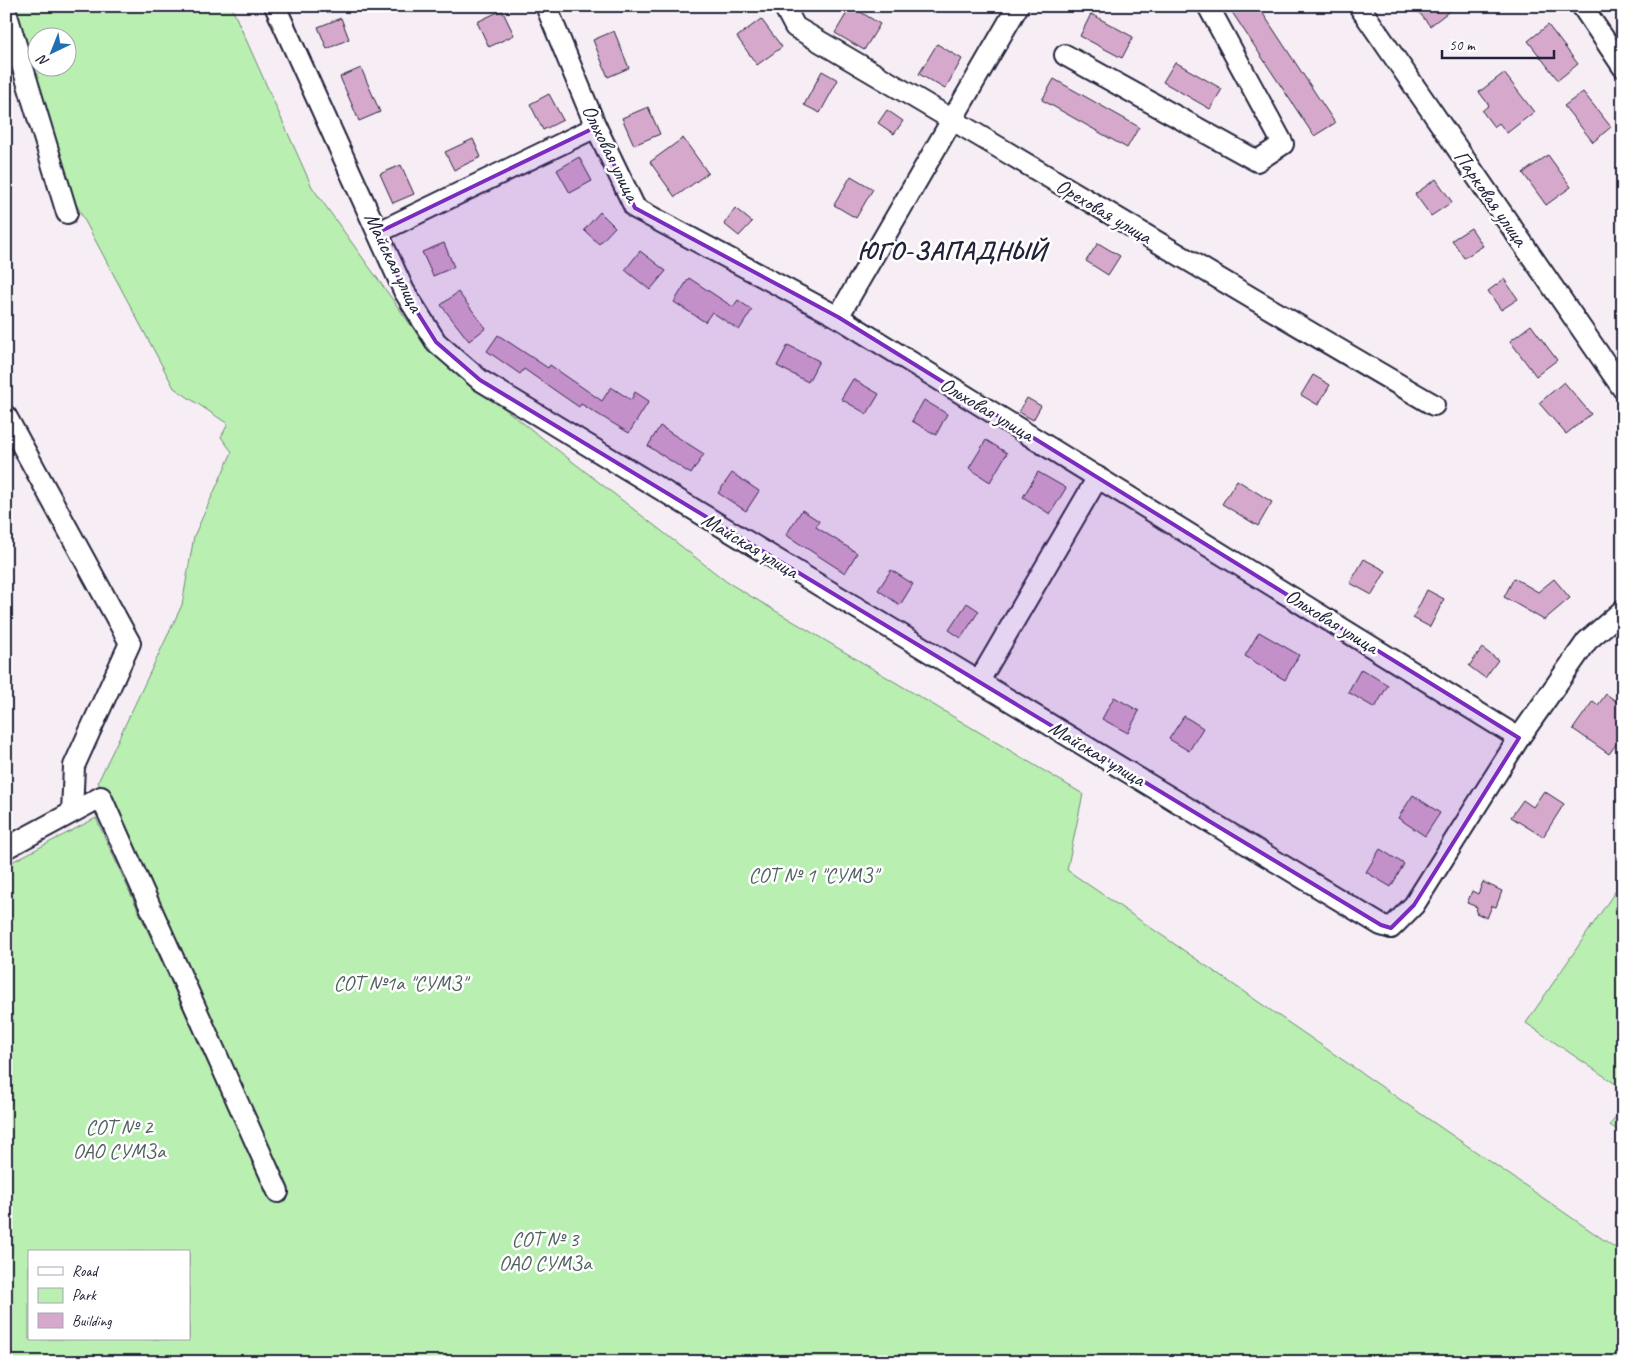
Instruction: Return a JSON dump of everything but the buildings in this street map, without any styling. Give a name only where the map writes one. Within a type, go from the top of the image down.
[{"type":"street","name":"Майская улица","points":[[275,6],[379,232],[404,291],[436,342],[480,380],[866,616],[1375,921],[1391,928],[1414,905],[1519,738]]},
{"type":"street","name":"Ольховая улица","points":[[546,6],[596,127],[635,208],[838,317],[1519,738]]},
{"type":"street","name":"Ореховая улица","points":[[784,6],[795,26],[953,119],[1220,281],[1434,405]]},
{"type":"street","points":[[838,317],[1018,6]]},
{"type":"street","points":[[1065,55],[1257,161],[1284,144],[1208,6]]},
{"type":"street","name":"Парковая улица","points":[[1359,6],[1623,389]]},
{"type":"street","points":[[1582,6],[1623,67]]},
{"type":"street","points":[[6,12],[67,213]]},
{"type":"street","points":[[379,232],[596,127]]},
{"type":"street","points":[[6,416],[130,643],[74,766],[72,812]]},
{"type":"street","points":[[979,682],[1098,477]]},
{"type":"street","points":[[1519,738],[1587,641],[1623,610]]},
{"type":"street","points":[[6,848],[100,797],[278,1192]]},
{"type":"highlighted area","points":[[596,127],[635,208],[838,317],[1519,738],[1414,905],[1391,928],[1381,925],[480,380],[436,342],[404,291],[379,232]]},
{"type":"green space","points":[[10,6],[231,6],[312,187],[428,349],[727,582],[1083,794],[1067,870],[1623,1253],[1623,1362],[6,1362],[6,865],[96,818],[271,1201],[287,1194],[98,782],[182,605],[194,536],[232,452],[221,437],[228,424],[174,388],[69,191],[33,78],[78,78],[78,28],[28,28],[28,62]]},
{"type":"green space","points":[[1623,880],[1623,1089],[1526,1023]]},
{"type":"green space","points":[[1623,1108],[1623,1134],[1610,1125]]},
{"type":"district","name":"ЮГО-ЗАПАДНЫЙ","points":[[952,250]]},
{"type":"park label","name":"СОТ № 1 \"СУМЗ\"","points":[[813,875]]},
{"type":"park label","name":"СОТ №1а \"СУМЗ\"","points":[[400,983]]},
{"type":"park label","name":"СОТ № 2 ОАО СУМЗа","points":[[119,1139]]},
{"type":"park label","name":"СОТ № 3 ОАО СУМЗа","points":[[545,1251]]}]
